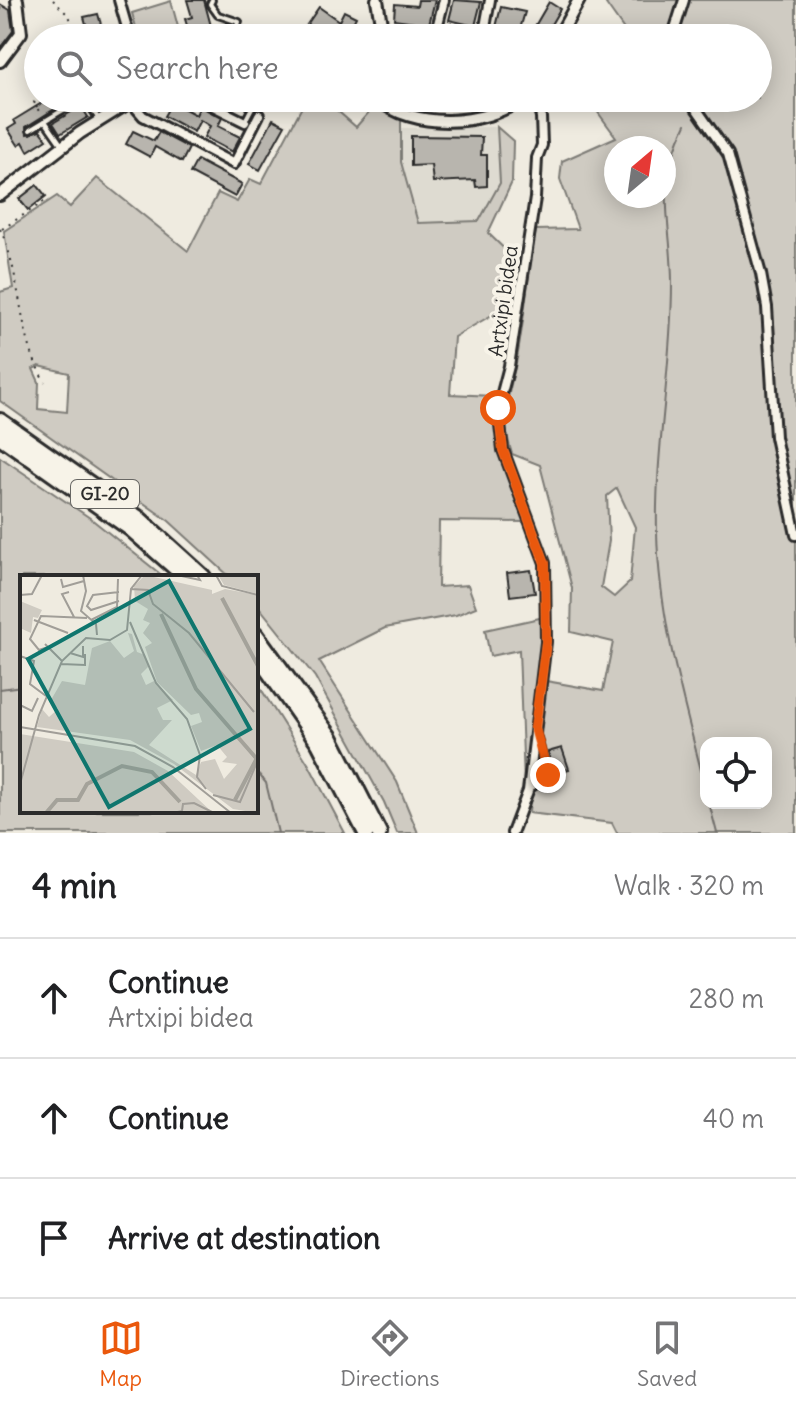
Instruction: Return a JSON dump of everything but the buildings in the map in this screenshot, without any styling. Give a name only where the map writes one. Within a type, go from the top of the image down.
[{"type":"highway","name":"GI-20","points":[[0,421],[138,518],[201,575]]},
{"type":"highway","name":"GI-20","points":[[0,436],[130,528],[184,575]]},
{"type":"highway","points":[[258,638],[330,737],[379,833]]},
{"type":"highway","points":[[258,656],[319,743],[366,833]]},
{"type":"street","points":[[0,61],[21,33],[17,0]]},
{"type":"street","points":[[119,0],[126,24]]},
{"type":"street","points":[[377,0],[381,24]]},
{"type":"street","points":[[438,24],[444,0]]},
{"type":"street","points":[[486,24],[490,0]]},
{"type":"street","points":[[566,24],[579,0]]},
{"type":"street","points":[[676,24],[684,0]]},
{"type":"street","points":[[0,195],[113,112]]},
{"type":"street","points":[[140,112],[234,164],[259,115]]},
{"type":"street","points":[[225,112],[245,122]]},
{"type":"street","points":[[397,112],[415,119],[477,118],[500,112]]},
{"type":"street","name":"Artxipi bidea","points":[[512,833],[528,791],[546,642],[545,563],[503,450],[498,408],[509,366],[535,198],[537,158],[542,145],[540,112]]},
{"type":"street","points":[[699,112],[728,154],[761,274],[767,307],[775,437],[796,535]]},
{"type":"lane","points":[[212,0],[210,4],[218,15],[238,24]]},
{"type":"lane","points":[[30,130],[60,112]]},
{"type":"lane","points":[[94,112],[100,120]]},
{"type":"lane","points":[[245,122],[250,112]]},
{"type":"lane","points":[[45,121],[63,146]]},
{"type":"lane","points":[[528,791],[548,777],[535,728]]},
{"type":"path","points":[[53,0],[73,24]]},
{"type":"path","points":[[40,112],[45,121]]},
{"type":"path","points":[[45,201],[0,229],[9,251],[30,356],[45,382]]},
{"type":"shaded area","points":[[611,0],[796,0],[796,833],[617,833],[612,823],[529,813],[533,749],[546,681],[603,691],[613,642],[571,632],[572,588],[540,465],[512,454],[508,440],[507,406],[520,342],[536,230],[578,229],[560,179],[562,161],[604,142],[604,208],[676,208],[676,136],[615,136],[598,112],[772,112],[772,24],[620,24],[606,4]],"holes":[[[617,488],[635,527],[630,582],[614,597],[601,587],[609,541],[607,496]]]},
{"type":"shaded area","points":[[171,1],[177,24],[135,24],[132,13]]},
{"type":"shaded area","points":[[299,112],[339,112],[356,127],[369,112],[390,112],[401,118],[401,162],[418,223],[479,221],[500,183],[497,127],[513,141],[512,182],[488,233],[519,263],[510,320],[492,315],[454,337],[450,394],[494,396],[498,442],[529,522],[439,521],[438,587],[468,585],[476,607],[456,615],[385,628],[319,661],[397,782],[418,833],[397,833],[384,802],[315,677],[258,606],[258,575],[228,575],[169,521],[0,401],[0,292],[13,288],[4,231],[57,196],[70,207],[97,178],[188,251],[218,193],[237,202],[250,179],[261,184]],"holes":[[[39,366],[69,373],[67,412],[38,409],[39,382],[33,369]]]},
{"type":"shaded area","points":[[497,127],[500,183],[479,221],[417,223],[401,162],[402,128]]},
{"type":"shaded area","points":[[0,457],[90,518],[161,575],[20,575],[20,813],[258,813],[258,684],[309,765],[345,833],[0,833]]},
{"type":"shaded area","points":[[544,617],[544,641],[524,783],[519,650],[490,656],[485,630]]},
{"type":"waterway","points":[[686,124],[676,147],[667,186],[672,284],[658,471],[657,533],[668,630],[700,766]]},
{"type":"waterway","points":[[0,689],[20,686]]},
{"type":"waterway","points":[[258,773],[266,783],[278,833]]},
{"type":"waterway","points":[[711,809],[717,833]]},
{"type":"route","points":[[498,408],[503,450],[545,563],[546,642],[535,728],[548,775]]}]
